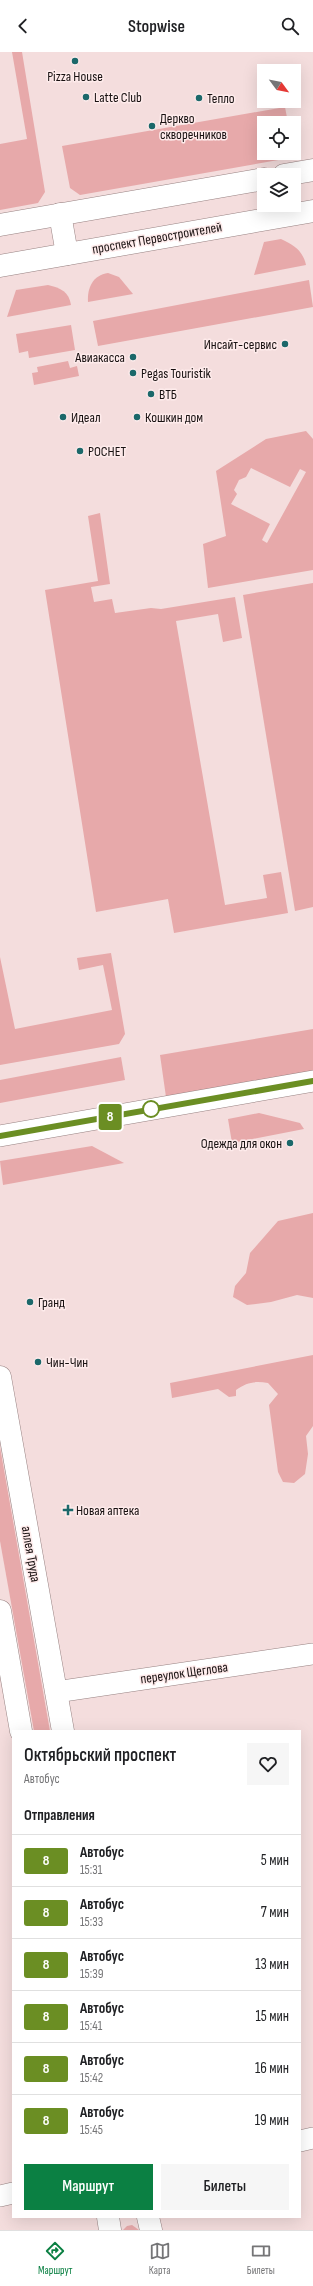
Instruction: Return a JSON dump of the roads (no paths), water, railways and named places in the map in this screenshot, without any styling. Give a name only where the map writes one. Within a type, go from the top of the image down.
[{"type":"main road","points":[[301,173],[313,171]]},
{"type":"main road","points":[[0,225],[257,179]]},
{"type":"main road","name":"проспект Первостроителей","points":[[0,266],[313,211]]},
{"type":"main road","points":[[60,214],[67,254]]},
{"type":"main road","name":"аллея Труда","points":[[0,1377],[62,1730]]},
{"type":"main road","points":[[0,1611],[21,1730]]},
{"type":"main road","points":[[108,2218],[110,2230]]},
{"type":"main road","points":[[148,2218],[151,2230]]},
{"type":"street","points":[[0,1136],[313,1081]]},
{"type":"street","name":"переулок Щеглова","points":[[56,1692],[313,1654]]},
{"type":"street","points":[[301,2141],[313,2138]]},
{"type":"street","points":[[0,2196],[12,2193]]},
{"type":"place","name":"Pizza House","points":[[75,61]]},
{"type":"place","name":"Latte Club","points":[[86,97]]},
{"type":"place","name":"Тепло","points":[[199,98]]},
{"type":"place","name":"Деркво скворечников","points":[[152,126]]},
{"type":"place","name":"Инсайт-сервис","points":[[285,344]]},
{"type":"place","name":"Авиакасса","points":[[133,357]]},
{"type":"place","name":"Pegas Touristik","points":[[133,373]]},
{"type":"place","name":"ВТБ","points":[[151,394]]},
{"type":"place","name":"Идеал","points":[[63,417]]},
{"type":"place","name":"Кошкин дом","points":[[137,417]]},
{"type":"place","name":"РОСНЕТ","points":[[80,451]]},
{"type":"place","name":"Одежда для окон","points":[[290,1143]]},
{"type":"place","name":"Гранд","points":[[30,1302]]},
{"type":"place","name":"Чин-Чин","points":[[38,1362]]},
{"type":"place","name":"Новая аптека","points":[[68,1510]]}]
